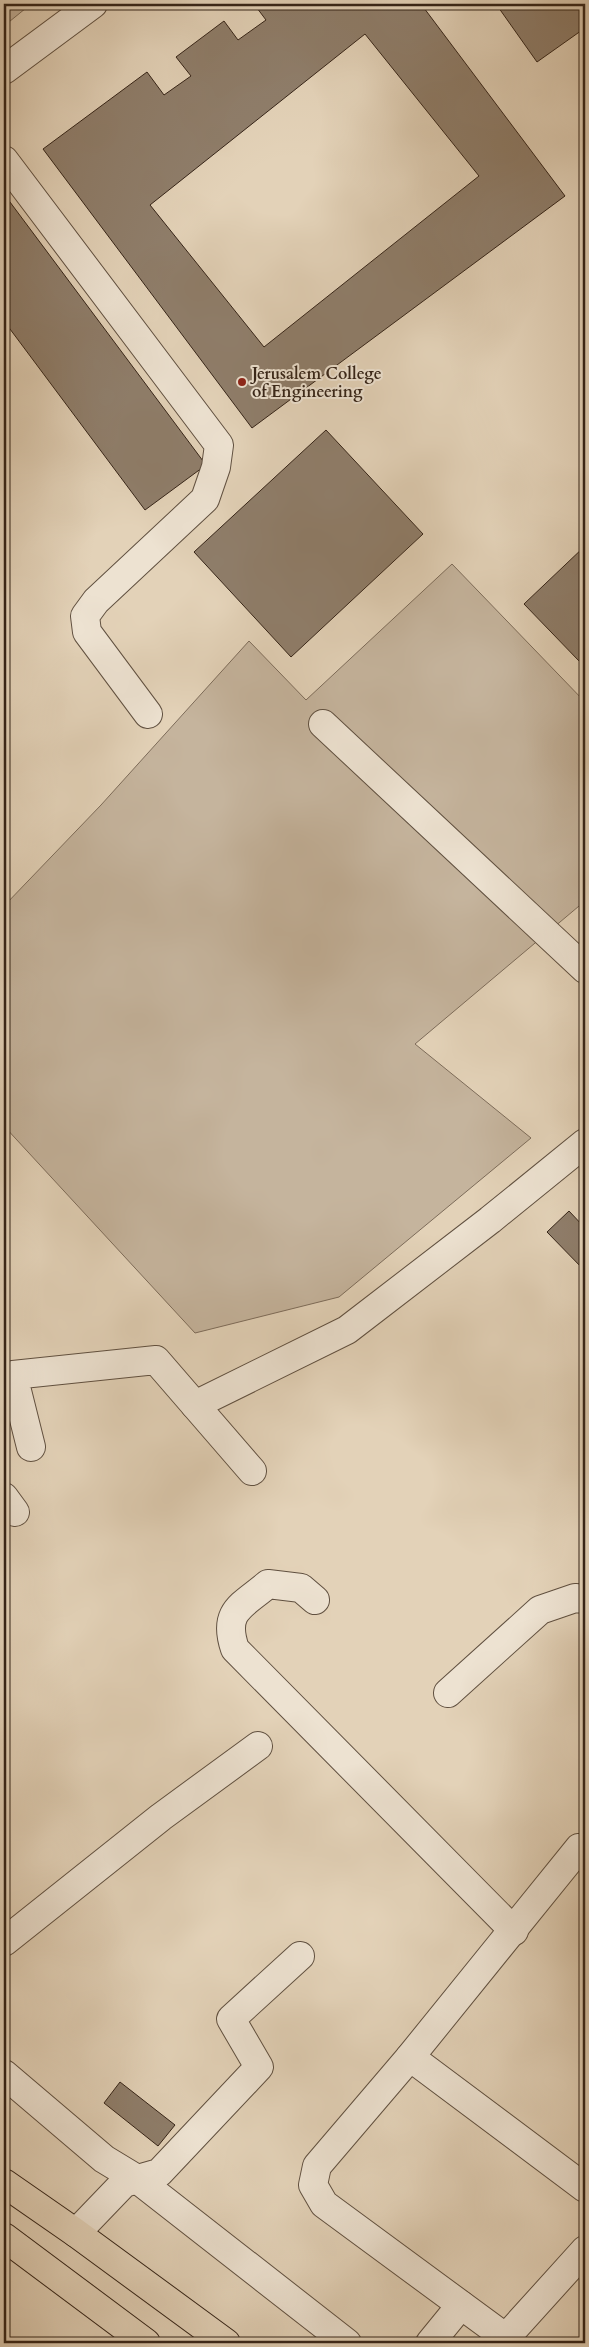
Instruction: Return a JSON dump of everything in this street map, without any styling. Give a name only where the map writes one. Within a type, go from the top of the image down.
[{"type":"main road","points":[[4,2183],[76,2233],[226,2343]]},
{"type":"main road","points":[[4,2237],[146,2343]]},
{"type":"street","points":[[4,70],[93,4]]},
{"type":"street","points":[[4,160],[219,445],[216,467],[205,499],[96,601],[85,616],[88,632],[148,714]]},
{"type":"street","points":[[323,724],[585,969]]},
{"type":"street","points":[[195,1404],[347,1330],[490,1220],[585,1143]]},
{"type":"street","points":[[31,1447],[8,1370],[156,1360],[252,1471]]},
{"type":"street","points":[[315,1600],[301,1588],[268,1584],[234,1612],[229,1631],[235,1648],[514,1931]]},
{"type":"street","points":[[448,1693],[540,1610],[575,1598],[585,1599]]},
{"type":"street","points":[[4,1942],[161,1817],[258,1746]]},
{"type":"street","points":[[585,1853],[579,1848],[514,1931],[410,2057],[316,2166],[312,2185],[324,2204],[461,2305],[504,2340],[585,2250]]},
{"type":"street","points":[[76,2233],[124,2183],[159,2173],[259,2067],[231,2019],[300,1956]]},
{"type":"street","points":[[410,2057],[585,2188]]},
{"type":"street","points":[[4,2074],[104,2159],[137,2179],[347,2343]]},
{"type":"street","points":[[430,2343],[461,2305]]},
{"type":"shaded area","points":[[4,4],[31,4],[4,26]]},
{"type":"shaded area","points":[[452,564],[585,702],[585,901],[415,1044],[531,1138],[339,1297],[195,1333],[4,1126],[4,906],[101,805],[249,641],[306,700]]},
{"type":"building","points":[[254,4],[421,4],[565,196],[252,428],[43,149],[147,72],[164,95],[191,76],[176,57],[224,21],[238,40],[266,20]],"holes":[[[365,34],[479,176],[264,347],[150,205]]]},
{"type":"building","points":[[496,4],[583,4],[585,28],[537,62]]},
{"type":"building","points":[[4,194],[206,465],[145,510],[4,321]]},
{"type":"building","points":[[326,430],[423,534],[291,657],[194,552]]},
{"type":"building","points":[[585,546],[585,656],[579,661],[524,604]]},
{"type":"building","points":[[569,1211],[585,1228],[585,1271],[547,1232]]},
{"type":"building","points":[[120,2082],[175,2125],[158,2146],[104,2103]]},
{"type":"place","name":"Jerusalem College of Engineering","points":[[242,382]]}]
